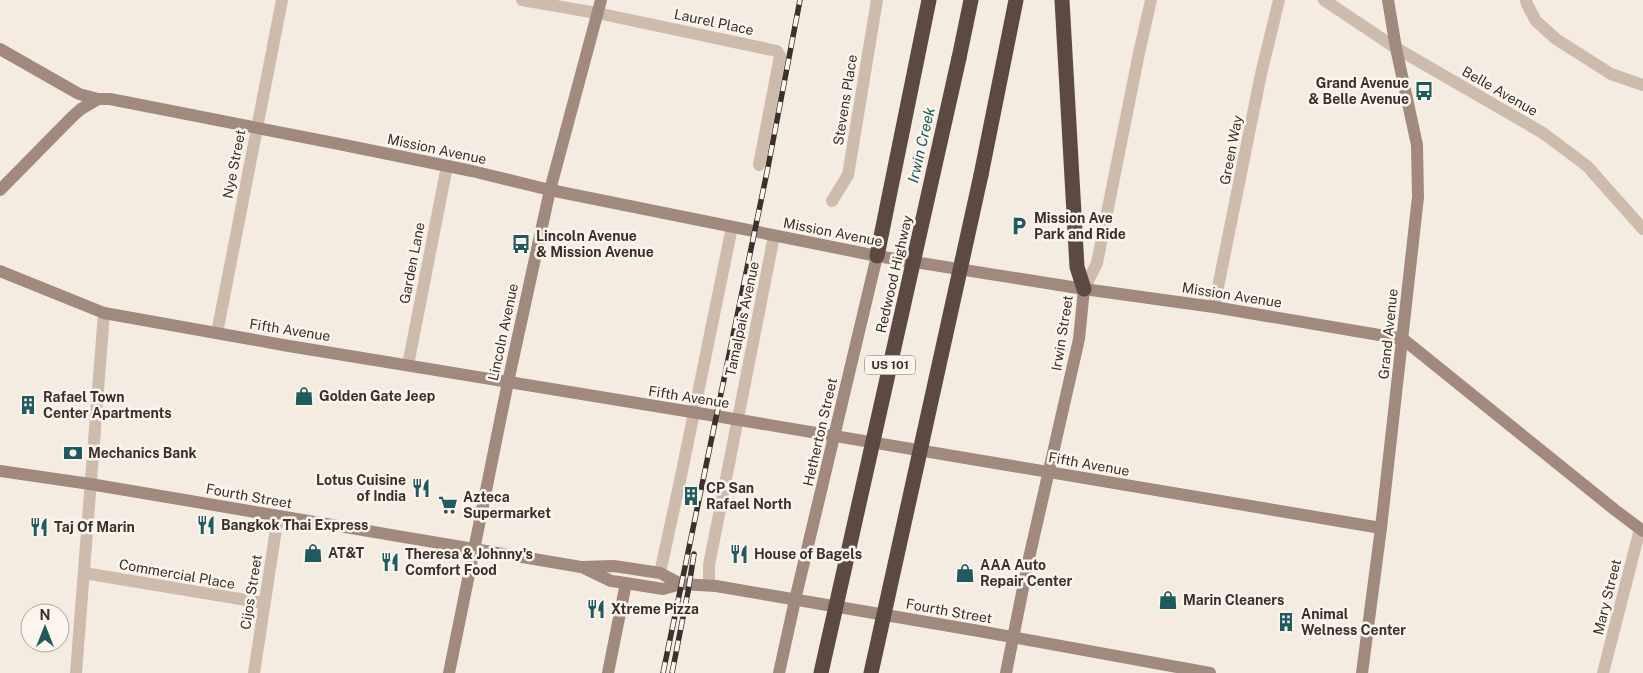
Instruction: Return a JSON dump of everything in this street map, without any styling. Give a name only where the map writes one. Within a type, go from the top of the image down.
[{"type":"highway","points":[[877,256],[929,0]]},
{"type":"highway","name":"Redwood Highway","points":[[822,673],[972,0]]},
{"type":"highway","points":[[871,673],[981,175],[1016,0]]},
{"type":"highway","points":[[1062,0],[1077,267],[1084,289]]},
{"type":"street","name":"Nye Street","points":[[217,333],[282,0]]},
{"type":"street","name":"Laurel Place","points":[[522,0],[777,51],[780,56],[759,165]]},
{"type":"street","name":"Lincoln Avenue","points":[[449,673],[508,382],[550,190],[601,0]]},
{"type":"street","name":"Stevens Place","points":[[832,201],[848,174],[877,0]]},
{"type":"street","name":"Irwin Street","points":[[1006,673],[1012,638],[1079,339],[1084,289],[1097,263],[1139,52],[1152,0]]},
{"type":"street","name":"Green Way","points":[[1214,307],[1261,74],[1279,0]]},
{"type":"street","name":"Belle Avenue","points":[[1324,0],[1396,48],[1543,133],[1587,166],[1643,229]]},
{"type":"street","name":"Grand Avenue","points":[[1362,673],[1381,528],[1418,197],[1417,144],[1396,48],[1388,0]]},
{"type":"street","points":[[1526,0],[1536,21],[1556,39],[1611,74],[1643,85]]},
{"type":"street","name":"Mission Avenue","points":[[0,49],[68,89],[98,99],[110,98],[256,127],[447,166],[550,190],[877,256],[1084,289],[1214,307],[1403,339],[1641,530]]},
{"type":"street","points":[[0,190],[80,109],[98,99]]},
{"type":"street","name":"Garden Lane","points":[[408,365],[447,166]]},
{"type":"street","name":"Tamalpais Avenue","points":[[660,573],[732,227]]},
{"type":"street","name":"Tamalpais Avenue","points":[[709,585],[708,565],[774,236]]},
{"type":"street","name":"Hetherton Street","points":[[779,673],[877,256]]},
{"type":"street","name":"Fifth Avenue","points":[[0,271],[104,313],[1381,528]]},
{"type":"street","points":[[76,673],[104,313]]},
{"type":"street","name":"Fourth Street","points":[[0,472],[90,484],[581,567],[614,566],[660,573],[681,584]]},
{"type":"street","name":"Cijos Street","points":[[254,673],[278,516]]},
{"type":"street","name":"Mary Street","points":[[1603,673],[1641,530]]},
{"type":"street","name":"Fourth Street","points":[[581,567],[611,581],[626,584],[663,589],[681,584],[709,585],[970,629],[1210,673]]},
{"type":"street","name":"Commercial Place","points":[[84,573],[264,603]]},
{"type":"street","points":[[608,673],[626,584]]},
{"type":"railway","points":[[663,673],[768,167],[800,0]]},
{"type":"railway","points":[[672,673],[694,554]]},
{"type":"place","name":"Grand Avenue & Belle Avenue","points":[[1424,91]]},
{"type":"place","name":"Mission Ave Park and Ride","points":[[1019,226]]},
{"type":"place","name":"Lincoln Avenue & Mission Avenue","points":[[521,244]]},
{"type":"place","name":"Golden Gate Jeep","points":[[304,396]]},
{"type":"place","name":"Rafael Town Center Apartments","points":[[28,405]]},
{"type":"place","name":"Mechanics Bank","points":[[73,453]]},
{"type":"place","name":"Lotus Cuisine of India","points":[[421,488]]},
{"type":"place","name":"CP San Rafael North","points":[[691,496]]},
{"type":"place","name":"Azteca Supermarket","points":[[448,505]]},
{"type":"place","name":"Bangkok Thai Express","points":[[206,525]]},
{"type":"place","name":"Taj Of Marin","points":[[39,527]]},
{"type":"place","name":"AT&T","points":[[313,553]]},
{"type":"place","name":"House of Bagels","points":[[739,554]]},
{"type":"place","name":"Theresa & Johnny's Comfort Food","points":[[390,562]]},
{"type":"place","name":"AAA Auto Repair Center","points":[[965,573]]},
{"type":"place","name":"Marin Cleaners","points":[[1168,600]]},
{"type":"place","name":"Xtreme Pizza","points":[[596,609]]},
{"type":"place","name":"Animal Welness Center","points":[[1286,622]]},
{"type":"water label","name":"Irwin Creek","points":[[921,145]]}]
